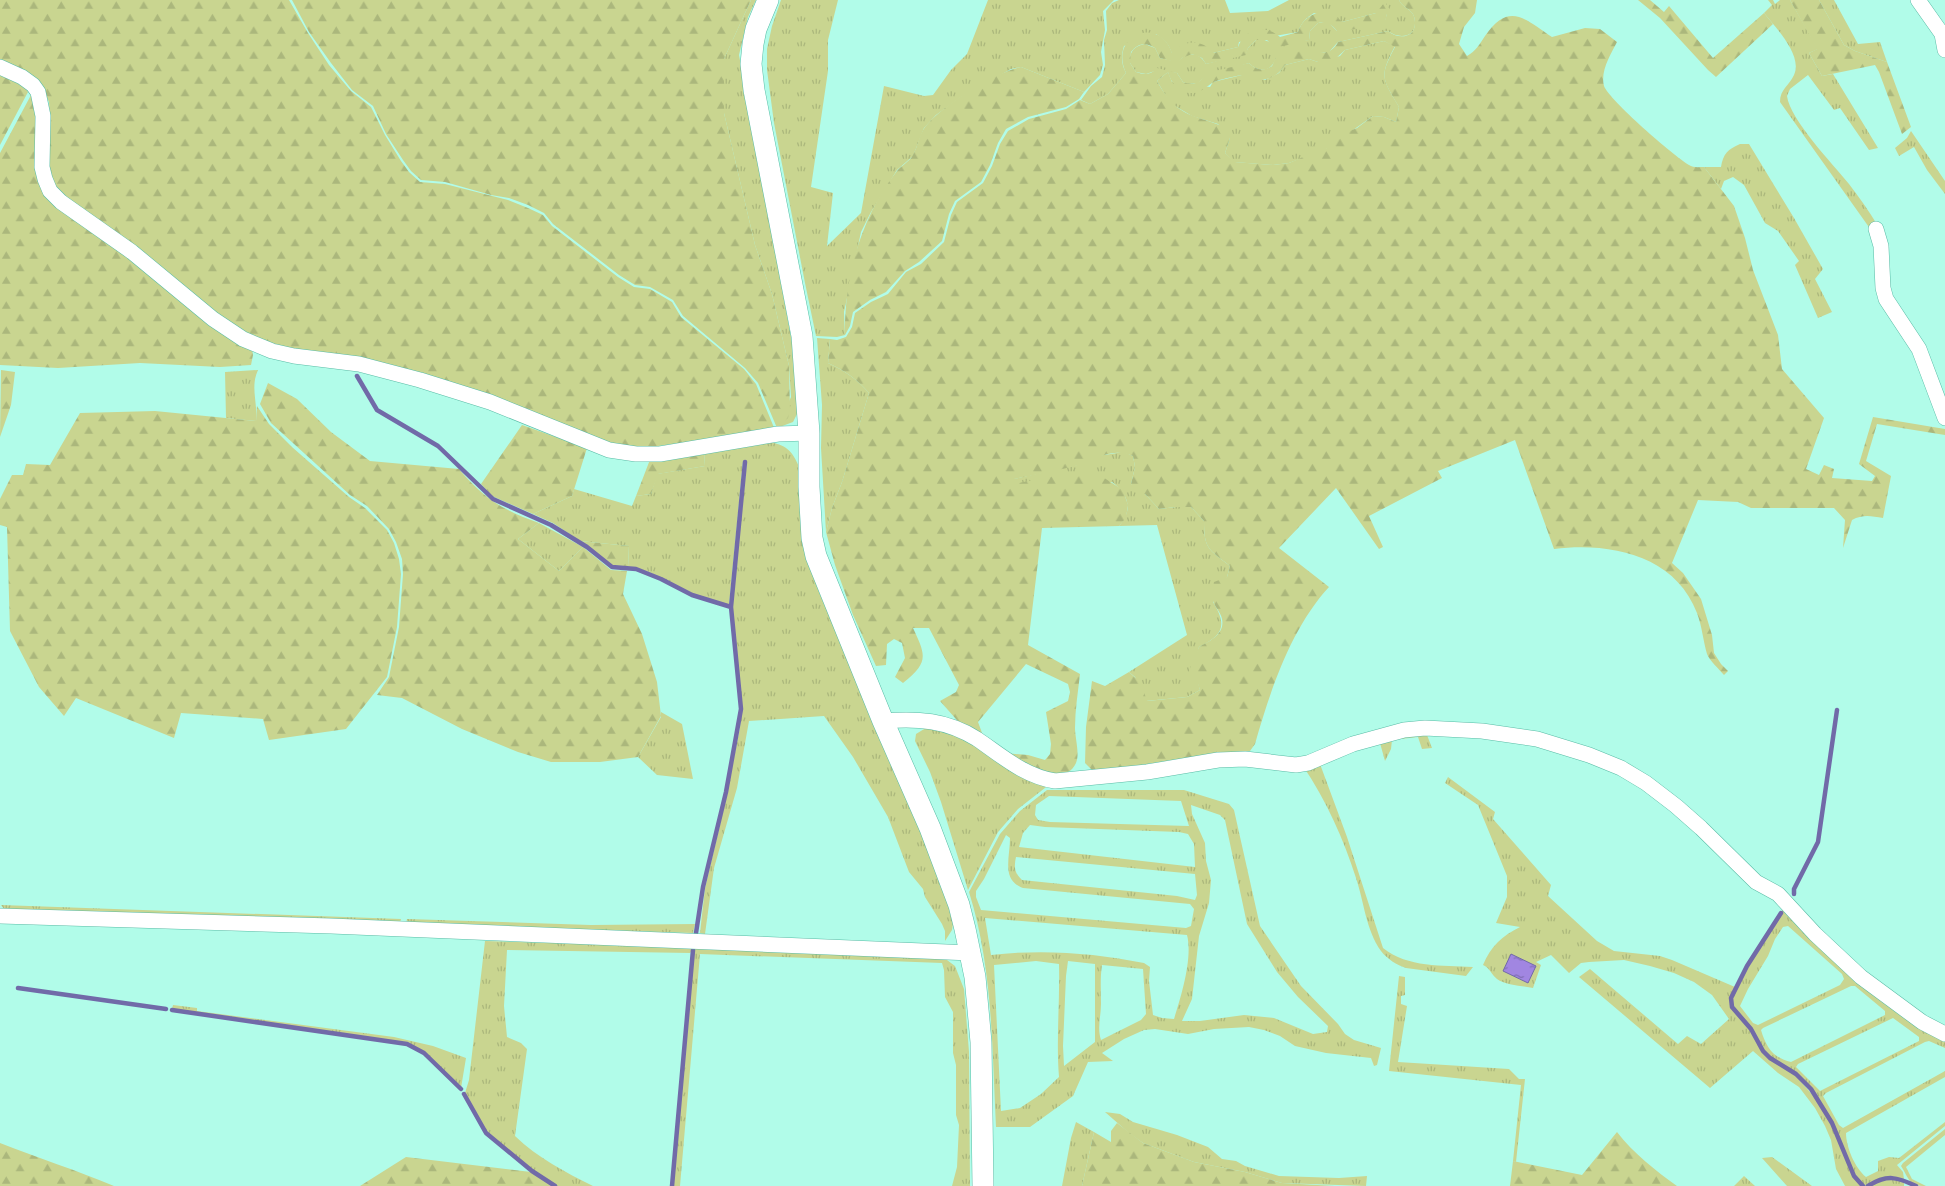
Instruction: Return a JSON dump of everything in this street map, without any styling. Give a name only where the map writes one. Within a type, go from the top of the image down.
[{"type":"main road","points":[[768,0],[756,29],[751,64],[764,147],[802,336],[809,432],[808,487],[812,538],[816,556],[945,865],[959,905],[971,953],[979,1005],[983,1186]]},
{"type":"street","points":[[1918,0],[1942,34],[1945,50]]},
{"type":"street","points":[[0,67],[22,77],[33,85],[38,92],[43,116],[42,167],[50,191],[61,202],[132,252],[213,319],[257,346],[294,356],[359,364],[420,380],[490,402],[609,450],[660,454],[778,434],[809,432]]},
{"type":"street","points":[[1876,229],[1881,246],[1883,288],[1886,299],[1919,349],[1945,418]]},
{"type":"street","points":[[884,721],[911,719],[936,722],[954,728],[976,738],[1027,773],[1041,779],[1055,781],[1147,772],[1218,760],[1245,760],[1296,765],[1308,763],[1354,744],[1404,730],[1425,728],[1482,731],[1537,738],[1621,768],[1646,783],[1695,823],[1756,882],[1778,894],[1815,934],[1861,977],[1915,1017],[1945,1034]]},
{"type":"street","points":[[0,916],[331,926],[971,953]]},
{"type":"green space","points":[[0,0],[289,0],[329,65],[351,91],[371,107],[401,161],[420,182],[445,184],[508,200],[543,215],[552,226],[618,277],[634,287],[650,289],[672,302],[681,317],[744,369],[756,384],[775,430],[658,446],[625,446],[610,443],[559,423],[278,347],[241,330],[55,193],[47,166],[50,119],[49,102],[44,91],[0,61]]},
{"type":"green space","points":[[292,0],[751,0],[724,59],[724,113],[755,245],[772,294],[789,366],[790,410],[788,418],[777,428],[758,383],[745,368],[683,316],[673,300],[650,287],[635,285],[619,275],[553,224],[544,213],[509,198],[445,182],[421,180],[411,171],[386,134],[373,106],[352,90],[331,63],[309,32]]},
{"type":"green space","points":[[751,0],[756,0],[748,17],[739,55],[794,353],[799,410],[793,422],[777,428],[791,397],[789,366],[772,294],[755,245],[724,113],[724,59]]},
{"type":"green space","points":[[781,0],[838,0],[828,40],[828,71],[811,187],[833,193],[827,246],[861,213],[884,86],[924,96],[933,95],[951,70],[967,54],[988,0],[1114,0],[1103,11],[1105,30],[1101,52],[1103,65],[1100,75],[1084,92],[1021,67],[1011,69],[961,97],[936,115],[924,128],[913,156],[897,170],[861,232],[844,312],[845,335],[837,337],[816,336],[774,123],[767,70],[767,49],[772,26]]},
{"type":"green space","points":[[1119,0],[1225,0],[1230,13],[1268,11],[1289,0],[1399,0],[1413,14],[1415,27],[1406,36],[1392,34],[1388,31],[1338,42],[1329,52],[1320,53],[1315,51],[1276,58],[1271,66],[1264,70],[1249,63],[1205,77],[1198,83],[1188,84],[1183,82],[1177,73],[1155,71],[1146,74],[1136,72],[1130,63],[1131,53],[1138,46],[1145,44],[1155,48],[1160,58],[1178,62],[1185,56],[1193,54],[1200,57],[1206,64],[1246,53],[1256,40],[1262,39],[1272,43],[1309,40],[1310,31],[1318,23],[1329,23],[1337,31],[1385,20],[1387,14],[1376,13],[1342,22],[1314,13],[1304,21],[1298,32],[1239,42],[1238,47],[1213,53],[1172,54],[1166,42],[1156,34],[1124,46],[1122,59],[1126,73],[1108,94],[1090,104],[1081,100],[1091,86],[1102,77],[1105,65],[1106,11],[1112,3]]},
{"type":"green space","points":[[1399,0],[1477,0],[1475,13],[1464,27],[1459,44],[1467,56],[1477,48],[1494,25],[1510,16],[1534,24],[1552,37],[1585,28],[1600,29],[1617,42],[1604,74],[1604,86],[1608,93],[1681,160],[1692,167],[1704,167],[1734,206],[1753,270],[1778,335],[1782,369],[1824,418],[1806,469],[1819,475],[1824,465],[1834,469],[1832,478],[1872,481],[1875,476],[1859,464],[1873,417],[1945,429],[1945,435],[1877,424],[1866,461],[1891,476],[1883,518],[1863,516],[1852,520],[1843,548],[1845,520],[1834,508],[1751,508],[1738,502],[1698,500],[1672,563],[1683,573],[1701,599],[1712,635],[1714,653],[1728,671],[1724,675],[1708,657],[1697,613],[1687,593],[1657,565],[1618,551],[1575,547],[1554,549],[1515,440],[1438,471],[1442,478],[1369,516],[1383,547],[1379,549],[1336,488],[1279,548],[1329,587],[1304,621],[1283,661],[1255,744],[1250,751],[1179,759],[1103,771],[1092,770],[1085,763],[1086,727],[1092,681],[1105,686],[1129,672],[1141,683],[1147,701],[1187,697],[1200,690],[1197,681],[1189,671],[1199,647],[1216,636],[1221,629],[1222,619],[1213,601],[1212,592],[1214,582],[1227,577],[1230,566],[1209,548],[1205,538],[1204,521],[1191,507],[1159,509],[1145,494],[1138,494],[1131,484],[1135,467],[1133,456],[1125,453],[1110,453],[1075,466],[1014,479],[1014,484],[1079,471],[1098,474],[1123,490],[1128,505],[1126,518],[1119,526],[1042,528],[1028,645],[1080,674],[1075,721],[1078,755],[1076,763],[1070,771],[1062,774],[1052,774],[1020,762],[1004,753],[1028,755],[1045,760],[1050,754],[1051,744],[1046,712],[1068,701],[1070,692],[1068,684],[1026,664],[978,722],[985,741],[963,727],[940,701],[956,692],[959,685],[929,628],[913,628],[921,645],[923,658],[917,669],[903,683],[895,677],[905,658],[902,643],[894,639],[887,644],[886,665],[876,666],[853,615],[835,565],[826,532],[869,393],[850,376],[828,363],[830,339],[837,340],[846,337],[852,327],[855,313],[871,302],[888,294],[906,272],[921,264],[944,242],[951,215],[957,202],[983,183],[1000,144],[1008,131],[1029,119],[1066,109],[1080,100],[1090,104],[1108,94],[1126,73],[1122,60],[1124,49],[1129,40],[1138,34],[1157,35],[1166,41],[1172,53],[1182,45],[1192,42],[1204,45],[1213,53],[1238,47],[1245,36],[1256,30],[1268,30],[1280,37],[1298,32],[1305,20],[1317,13],[1324,12],[1330,14],[1342,22],[1376,13],[1385,2],[1390,10],[1385,22],[1338,33],[1330,25],[1318,23],[1310,31],[1309,40],[1275,48],[1267,40],[1256,40],[1248,48],[1246,55],[1206,64],[1202,58],[1192,54],[1182,58],[1178,63],[1160,58],[1155,48],[1145,44],[1139,45],[1131,52],[1130,63],[1136,72],[1148,74],[1157,68],[1177,73],[1183,82],[1194,84],[1200,81],[1206,73],[1249,63],[1257,69],[1263,70],[1272,66],[1276,57],[1313,48],[1323,53],[1333,49],[1338,42],[1388,31],[1397,36],[1406,36],[1413,31],[1415,22],[1413,14]],"holes":[[[1384,41],[1395,47],[1386,65],[1385,77],[1389,90],[1399,107],[1396,122],[1384,117],[1373,116],[1357,128],[1329,140],[1326,149],[1311,146],[1303,157],[1289,163],[1273,165],[1235,162],[1225,153],[1230,138],[1229,129],[1188,114],[1180,109],[1172,103],[1157,81],[1168,72],[1171,80],[1178,88],[1185,92],[1193,93],[1216,81],[1238,76],[1245,75],[1259,80],[1268,79],[1276,75],[1285,65],[1309,59],[1325,63],[1333,61],[1345,50]]]},
{"type":"green space","points":[[1638,0],[1650,0],[1664,12],[1669,6],[1713,58],[1764,13],[1773,24],[1716,77],[1660,18]]},
{"type":"green space","points":[[1768,0],[1773,0],[1775,4],[1780,0],[1790,0],[1818,49],[1809,53],[1822,76],[1833,74],[1878,148],[1869,150],[1840,108],[1834,110],[1808,75],[1790,89],[1787,96],[1796,117],[1813,142],[1849,184],[1868,210],[1878,226],[1871,230],[1780,102],[1781,94],[1792,79],[1796,67],[1795,59],[1787,42],[1764,13],[1772,5]]},
{"type":"green space","points":[[1790,0],[1819,0],[1844,45],[1855,51],[1887,62],[1911,127],[1902,134],[1875,65],[1822,76],[1809,53],[1817,49]]},
{"type":"green space","points":[[1819,0],[1834,0],[1858,44],[1880,42],[1887,62],[1855,51],[1844,45]]},
{"type":"green space","points":[[1384,41],[1395,46],[1386,65],[1385,77],[1389,90],[1399,107],[1396,122],[1384,117],[1373,116],[1326,149],[1289,163],[1273,165],[1234,162],[1225,153],[1230,138],[1218,124],[1192,116],[1170,103],[1157,81],[1168,72],[1172,82],[1210,87],[1213,82],[1246,74],[1265,80],[1279,73],[1285,65],[1309,59],[1318,62],[1340,56],[1345,50]]},
{"type":"green space","points":[[1021,67],[1084,92],[1079,99],[1066,107],[1028,117],[1006,129],[981,182],[955,201],[949,214],[942,241],[919,262],[905,271],[886,292],[853,312],[850,326],[845,335],[848,291],[857,248],[864,228],[884,189],[897,171],[913,155],[925,127],[943,109],[983,83],[1010,70]]},
{"type":"green space","points":[[0,73],[24,85],[28,92],[0,145]]},
{"type":"green space","points":[[31,95],[35,103],[39,124],[41,180],[130,257],[252,350],[251,365],[220,367],[140,363],[58,368],[0,365],[0,153]]},
{"type":"green space","points":[[1911,131],[1945,181],[1945,194],[1927,170],[1914,147],[1899,156],[1895,148],[1907,138]]},
{"type":"green space","points":[[1740,144],[1749,144],[1823,269],[1815,279],[1832,312],[1818,318],[1795,265],[1799,261],[1778,231],[1765,223],[1744,185],[1733,177],[1724,181],[1721,189],[1704,167],[1721,167],[1727,153]]},
{"type":"green space","points":[[817,338],[830,339],[828,363],[850,376],[869,393],[826,532],[821,448],[822,405]]},
{"type":"green space","points":[[1,370],[15,372],[11,405],[0,437]]},
{"type":"green space","points":[[258,370],[254,389],[256,421],[226,418],[225,372]]},
{"type":"green space","points":[[268,383],[297,399],[331,432],[370,461],[459,469],[486,496],[504,508],[539,523],[518,539],[559,571],[583,547],[611,570],[627,571],[623,594],[642,634],[657,682],[661,716],[638,757],[600,762],[551,762],[518,752],[462,729],[402,698],[377,695],[389,677],[399,627],[403,574],[402,559],[389,529],[367,506],[350,495],[271,423],[260,404]]},
{"type":"green space","points":[[257,406],[269,424],[292,447],[349,497],[365,508],[387,530],[394,543],[401,574],[397,627],[387,677],[346,729],[269,740],[263,719],[181,713],[174,738],[76,698],[64,716],[39,687],[10,631],[7,527],[0,525],[0,499],[12,475],[23,475],[26,464],[50,465],[80,413],[155,411],[256,421]]},
{"type":"green space","points":[[522,425],[587,448],[572,496],[533,514],[492,496],[481,484]]},
{"type":"green space","points":[[768,442],[779,444],[788,449],[799,467],[811,568],[819,592],[942,879],[953,924],[952,930],[945,941],[945,931],[942,924],[925,897],[923,889],[909,872],[888,817],[853,757],[824,716],[749,721],[737,788],[714,868],[705,934],[700,933],[705,888],[740,728],[741,710],[732,607],[747,461],[743,461],[729,605],[700,597],[653,574],[628,567],[629,546],[580,541],[553,523],[533,514],[572,496],[574,489],[632,506],[636,496],[651,494],[657,474],[705,466],[704,451]]},
{"type":"green space","points":[[704,451],[705,466],[658,474],[651,494],[636,496],[651,457]]},
{"type":"green space","points":[[1124,452],[1133,456],[1135,467],[1131,484],[1145,494],[1159,509],[1191,507],[1204,521],[1205,538],[1209,548],[1230,566],[1227,577],[1213,602],[1220,617],[1221,629],[1214,638],[1199,647],[1196,668],[1200,690],[1187,697],[1146,701],[1135,677],[1129,672],[1187,635],[1157,525],[1119,526],[1124,520],[1128,508],[1122,492],[1112,482],[1013,485],[1014,479],[1077,465],[1097,456]]},
{"type":"green space","points":[[539,523],[583,547],[559,571],[518,539]]},
{"type":"green space","points":[[580,541],[629,546],[628,567],[612,566]]},
{"type":"green space","points":[[661,712],[682,724],[693,779],[657,775],[638,757],[661,717]]},
{"type":"green space","points":[[929,726],[938,726],[1050,784],[1018,809],[998,832],[968,890],[941,802],[930,772],[915,741],[916,734]]},
{"type":"green space","points":[[1481,732],[1554,751],[1508,740],[1427,735],[1432,748],[1422,749],[1418,737],[1392,740],[1391,749],[1385,761],[1380,743],[1320,764],[1347,837],[1383,948],[1403,959],[1414,962],[1473,967],[1466,976],[1406,968],[1386,957],[1376,943],[1346,849],[1327,806],[1303,766],[1389,736]]},
{"type":"green space","points":[[1448,777],[1495,812],[1493,819],[1551,885],[1548,896],[1597,941],[1614,951],[1660,956],[1672,960],[1735,987],[1730,998],[1731,1008],[1750,1030],[1762,1051],[1769,1058],[1795,1075],[1817,1100],[1831,1123],[1853,1176],[1861,1186],[1845,1186],[1836,1169],[1831,1140],[1825,1126],[1815,1108],[1799,1087],[1778,1073],[1753,1051],[1710,1088],[1579,977],[1590,969],[1678,1044],[1687,1036],[1701,1044],[1729,1019],[1712,995],[1694,982],[1674,973],[1624,960],[1581,963],[1569,973],[1551,955],[1536,962],[1541,965],[1533,988],[1505,983],[1495,977],[1483,965],[1486,958],[1498,942],[1520,927],[1496,923],[1507,897],[1507,876],[1478,805],[1445,783]]},
{"type":"green space","points":[[1047,790],[1184,790],[1229,804],[1234,810],[1260,926],[1301,986],[1338,1024],[1345,1034],[1354,1040],[1381,1048],[1377,1065],[1374,1066],[1371,1058],[1326,1053],[1295,1046],[1280,1036],[1249,1027],[1214,1029],[1188,1034],[1155,1029],[1144,1030],[1124,1039],[1102,1053],[1113,1061],[1088,1062],[1073,1096],[1030,1127],[996,1127],[987,979],[977,921],[969,892],[1000,834],[1020,811]],"holes":[[[1049,796],[1181,801],[1189,826],[1050,822],[1038,820],[1035,815],[1036,805]],[[1191,805],[1220,815],[1225,820],[1247,924],[1277,972],[1298,997],[1328,1026],[1327,1032],[1313,1034],[1274,1018],[1244,1015],[1200,1021],[1182,1021],[1192,999],[1199,936],[1209,903],[1211,880],[1206,861],[1205,843],[1192,814]],[[1030,825],[1179,832],[1188,834],[1194,844],[1195,867],[1019,847],[1023,833]],[[1006,835],[1010,838],[1009,874],[1012,880],[1023,888],[1190,904],[1194,909],[1191,926],[1186,928],[981,910],[976,897],[976,891]],[[1016,857],[1195,874],[1197,895],[1195,900],[1177,896],[1022,880],[1016,872]],[[985,918],[1187,935],[1188,944],[1185,977],[1174,1019],[1153,1015],[1149,981],[1150,967],[1144,963],[1068,953],[1010,953],[991,955]],[[1036,961],[1059,964],[1059,1077],[1041,1094],[1020,1108],[1001,1111],[994,965]],[[1068,961],[1095,964],[1095,1042],[1064,1066],[1063,1046]],[[1102,965],[1143,969],[1146,1014],[1141,1020],[1101,1040],[1099,1026]]]},
{"type":"green space","points":[[1,905],[401,919],[400,923],[4,909]]},
{"type":"green space","points":[[1785,906],[1945,1037],[1945,1048],[1929,1041],[1925,1042],[1823,1096],[1839,1125],[1843,1128],[1945,1071],[1945,1077],[1846,1133],[1852,1157],[1866,1177],[1878,1171],[1878,1161],[1889,1157],[1899,1158],[1945,1122],[1945,1126],[1897,1165],[1903,1172],[1904,1179],[1884,1178],[1866,1186],[1860,1183],[1833,1123],[1812,1089],[1797,1073],[1770,1057],[1752,1029],[1733,1007],[1732,998],[1736,988]],"holes":[[[1788,926],[1842,974],[1844,979],[1840,985],[1758,1025],[1753,1023],[1740,1006],[1768,956],[1775,939],[1783,927]],[[1851,986],[1855,986],[1885,1011],[1885,1015],[1791,1062],[1779,1058],[1771,1051],[1763,1036],[1761,1030]],[[1893,1018],[1919,1037],[1919,1041],[1820,1091],[1796,1067],[1798,1064]]]},
{"type":"green space","points":[[407,919],[591,925],[695,924],[693,933],[406,924]]},
{"type":"green space","points":[[485,941],[943,957],[955,966],[964,989],[969,1052],[970,1186],[952,1186],[957,1167],[959,1125],[956,1115],[953,1012],[945,997],[942,963],[700,954],[680,1186],[673,1186],[693,949],[690,953],[507,950],[504,1006],[507,1037],[521,1043],[527,1049],[515,1136],[542,1158],[593,1186],[557,1186],[533,1170],[486,1132],[465,1093],[469,1080]]},
{"type":"green space","points":[[1399,976],[1405,977],[1405,995],[1401,996],[1401,1004],[1407,1006],[1398,1062],[1509,1069],[1519,1079],[1525,1079],[1516,1162],[1513,1161],[1521,1085],[1389,1071]]},
{"type":"green space","points":[[173,1005],[197,1008],[197,1011],[394,1037],[433,1046],[466,1058],[461,1088],[425,1053],[407,1043],[172,1009]]},
{"type":"green space","points":[[1105,1112],[1120,1114],[1133,1122],[1177,1135],[1208,1147],[1222,1159],[1236,1161],[1245,1166],[1279,1176],[1339,1178],[1367,1176],[1366,1186],[1282,1183],[1245,1172],[1194,1162],[1143,1143]]},
{"type":"green space","points":[[1076,1122],[1094,1132],[1082,1186],[1062,1186],[1071,1138]]},
{"type":"green space","points":[[1117,1123],[1143,1143],[1194,1162],[1245,1172],[1282,1183],[1335,1186],[1082,1186],[1094,1132],[1111,1142],[1111,1131]]},
{"type":"green space","points":[[1945,1129],[1945,1135],[1906,1167],[1912,1179],[1926,1186],[1912,1183],[1901,1166]]},
{"type":"green space","points":[[1617,1132],[1645,1161],[1677,1186],[1510,1186],[1513,1161],[1582,1175]]},
{"type":"green space","points":[[0,1143],[86,1175],[114,1186],[0,1186]]},
{"type":"green space","points":[[406,1157],[531,1172],[553,1186],[360,1186]]},
{"type":"green space","points":[[1772,1157],[1812,1186],[1787,1186],[1762,1158]]},
{"type":"green space","points":[[1744,1176],[1755,1186],[1734,1186]]},
{"type":"green space","points":[[1892,1178],[1904,1182],[1904,1186],[1870,1186],[1883,1179]]},
{"type":"water","points":[[1511,954],[1536,966],[1528,983],[1503,971]]},
{"type":"waterway","points":[[357,376],[377,410],[438,446],[493,499],[551,525],[587,547],[612,567],[636,569],[692,595],[731,607]]},
{"type":"waterway","points":[[696,933],[703,887],[726,792],[741,709],[731,607],[745,462]]},
{"type":"waterway","points":[[1794,894],[1794,889],[1818,842],[1837,710]]},
{"type":"waterway","points":[[1781,913],[1747,966],[1731,998],[1732,1007],[1751,1029],[1763,1051],[1770,1058],[1796,1074],[1811,1089],[1832,1123],[1854,1176],[1863,1186]]},
{"type":"waterway","points":[[672,1186],[693,950]]},
{"type":"waterway","points":[[18,988],[166,1009]]},
{"type":"waterway","points":[[172,1010],[407,1044],[424,1053],[461,1089]]},
{"type":"waterway","points":[[464,1094],[486,1133],[532,1171],[555,1186]]},
{"type":"waterway","points":[[1868,1186],[1887,1178],[1897,1179],[1916,1186]]}]
